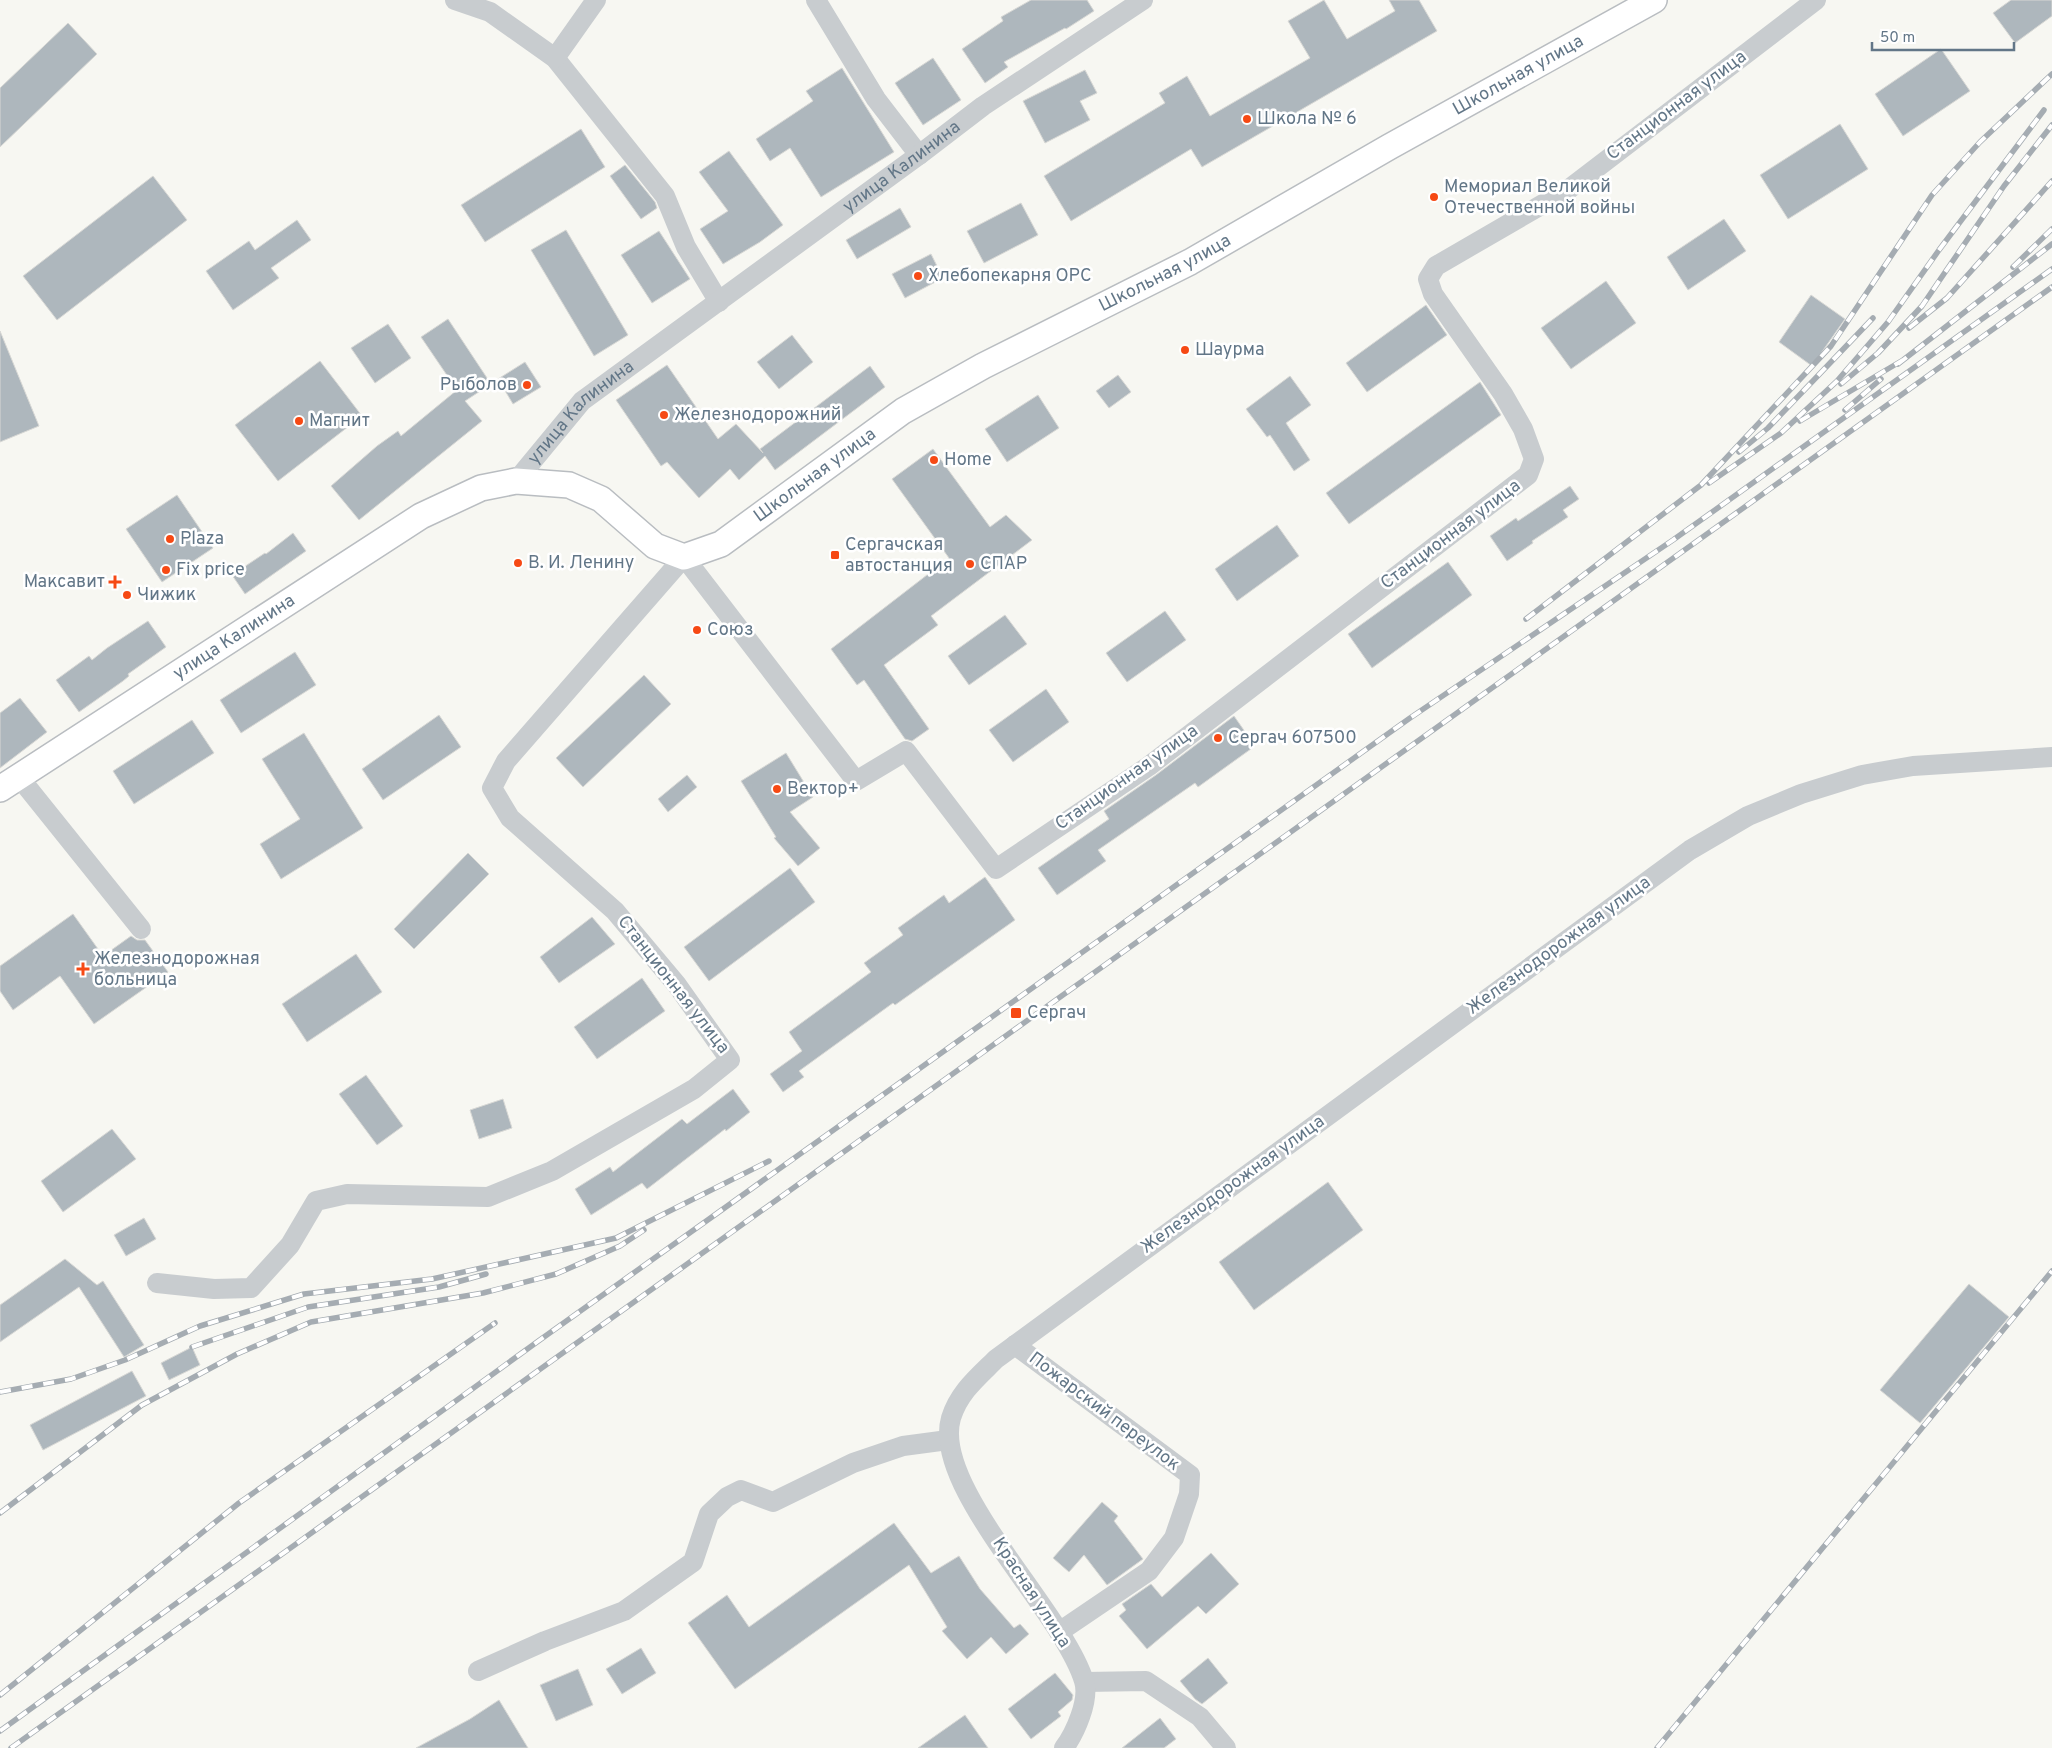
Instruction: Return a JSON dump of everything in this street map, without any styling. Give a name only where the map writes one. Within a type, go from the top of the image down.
[{"type":"main road","name":"Школьная улица","points":[[684,557],[721,544],[903,411],[983,366],[1190,262],[1389,147],[1654,0]]},
{"type":"main road","points":[[516,481],[569,485],[601,498],[655,546],[684,557]]},
{"type":"main road","name":"улица Калинина","points":[[9,783],[421,516],[481,488],[516,481]]},
{"type":"street","points":[[455,0],[490,12],[555,58],[665,196],[686,247],[719,302]]},
{"type":"street","points":[[555,58],[596,0]]},
{"type":"street","points":[[816,0],[876,99],[919,155]]},
{"type":"street","name":"улица Калинина","points":[[516,481],[582,401],[919,155],[983,106],[1142,0]]},
{"type":"street","name":"Станционная улица","points":[[157,1283],[214,1289],[251,1288],[290,1245],[316,1200],[347,1194],[488,1198],[552,1171],[694,1089],[730,1060],[677,985],[616,911],[510,818],[492,788],[506,761],[684,557],[856,781],[906,750],[996,868],[1148,766],[1528,475],[1534,459],[1523,429],[1503,394],[1433,294],[1428,279],[1432,272],[1436,266],[1569,188],[1816,0]]},
{"type":"street","name":"Железнодорожная улица","points":[[948,1440],[951,1418],[962,1392],[996,1358],[1690,850],[1748,816],[1801,794],[1862,774],[1913,766],[2052,758]]},
{"type":"street","points":[[9,783],[140,929]]},
{"type":"street","name":"Пожарский переулок","points":[[1014,1345],[1190,1475],[1189,1494],[1174,1538],[1149,1571],[1059,1632]]},
{"type":"street","points":[[478,1671],[545,1641],[624,1611],[693,1562],[710,1514],[727,1497],[741,1490],[773,1502],[853,1463],[903,1446],[948,1440]]},
{"type":"street","name":"Красная улица","points":[[948,1440],[964,1489],[1059,1632],[1085,1682]]},
{"type":"street","points":[[1064,1748],[1074,1734],[1083,1708],[1085,1682],[1146,1681],[1200,1717],[1226,1748]]},
{"type":"building","points":[[1031,0],[1087,0],[1094,11],[1066,29],[1004,62],[1008,67],[985,83],[962,49],[1003,21],[1001,17]]},
{"type":"building","points":[[1324,0],[1347,39],[1395,11],[1389,0],[1419,0],[1437,31],[1202,167],[1191,149],[1071,221],[1044,176],[1165,103],[1159,93],[1187,76],[1210,116],[1310,58],[1288,21]]},
{"type":"building","points":[[2011,0],[2052,0],[2052,16],[2015,43],[1993,13]]},
{"type":"building","points":[[68,23],[97,54],[0,147],[0,88]]},
{"type":"building","points":[[1941,49],[1970,91],[1903,136],[1875,94]]},
{"type":"building","points":[[933,58],[961,100],[923,125],[895,83]]},
{"type":"building","points":[[842,68],[894,152],[821,197],[790,148],[770,161],[756,139],[813,101],[806,91]]},
{"type":"building","points":[[1085,70],[1097,93],[1080,101],[1090,120],[1045,143],[1023,101]]},
{"type":"building","points":[[1840,124],[1868,169],[1788,219],[1760,175]]},
{"type":"building","points":[[581,129],[605,167],[485,242],[461,205]]},
{"type":"building","points":[[729,151],[783,225],[760,242],[723,264],[700,229],[728,211],[699,172]]},
{"type":"building","points":[[625,165],[655,202],[657,208],[641,219],[610,176]]},
{"type":"building","points":[[153,176],[187,220],[57,320],[23,276]]},
{"type":"building","points":[[1021,203],[1038,235],[984,263],[967,231]]},
{"type":"building","points":[[900,208],[911,227],[857,259],[846,240]]},
{"type":"building","points":[[1724,219],[1746,251],[1688,290],[1667,257]]},
{"type":"building","points":[[297,220],[311,240],[271,268],[279,278],[233,310],[206,271],[249,241],[255,250]]},
{"type":"building","points":[[566,230],[628,335],[594,356],[531,250]]},
{"type":"building","points":[[659,231],[690,279],[652,303],[621,255]]},
{"type":"building","name":"Хлебопекарня ОРС","points":[[931,254],[943,278],[905,298],[892,274]]},
{"type":"building","points":[[1606,281],[1636,323],[1571,369],[1541,328]]},
{"type":"building","points":[[1811,295],[1845,319],[1812,366],[1779,342]]},
{"type":"building","points":[[1426,305],[1447,335],[1367,392],[1346,363]]},
{"type":"building","points":[[448,319],[491,384],[465,401],[482,421],[359,520],[331,486],[377,446],[398,431],[401,436],[457,390],[421,337]]},
{"type":"building","points":[[388,324],[411,358],[375,383],[351,348]]},
{"type":"building","points":[[0,331],[39,426],[0,442]]},
{"type":"building","points":[[792,335],[813,362],[779,389],[757,362]]},
{"type":"building","name":"Магнит","points":[[320,361],[362,416],[278,481],[235,425]]},
{"type":"building","points":[[525,362],[541,387],[513,404],[498,379]]},
{"type":"building","points":[[667,365],[718,439],[736,424],[763,453],[760,449],[870,366],[885,387],[775,470],[765,456],[739,480],[730,469],[699,498],[667,462],[661,466],[616,400]]},
{"type":"building","points":[[1118,375],[1131,392],[1109,408],[1096,391]]},
{"type":"building","points":[[1290,376],[1311,405],[1286,423],[1310,460],[1294,471],[1270,435],[1267,437],[1246,409]]},
{"type":"building","points":[[1480,382],[1501,415],[1349,524],[1326,493]]},
{"type":"building","points":[[1038,395],[1059,428],[1007,462],[985,429]]},
{"type":"building","points":[[933,449],[990,527],[1006,515],[1032,540],[931,616],[938,625],[884,665],[929,729],[912,741],[905,739],[864,680],[857,685],[831,649],[949,558],[892,479]]},
{"type":"building","points":[[1570,486],[1579,499],[1563,510],[1568,517],[1532,541],[1533,543],[1507,561],[1490,536],[1516,518],[1518,521]]},
{"type":"building","name":"Plaza","points":[[177,495],[213,548],[162,582],[126,529]]},
{"type":"building","points":[[1277,525],[1299,556],[1237,601],[1215,569]]},
{"type":"building","points":[[293,533],[306,551],[245,594],[232,575],[266,554]]},
{"type":"building","points":[[1448,562],[1472,595],[1372,668],[1348,634]]},
{"type":"building","points":[[1165,611],[1186,640],[1127,682],[1106,653]]},
{"type":"building","points":[[1005,615],[1027,644],[969,685],[948,656]]},
{"type":"building","points":[[148,621],[166,647],[128,674],[129,676],[123,681],[79,712],[56,680],[89,656],[92,660]]},
{"type":"building","points":[[295,652],[316,685],[241,733],[220,700]]},
{"type":"building","points":[[644,675],[671,704],[583,787],[556,758]]},
{"type":"building","points":[[1046,689],[1069,722],[1013,762],[989,730]]},
{"type":"building","points":[[20,698],[47,732],[0,768],[0,713]]},
{"type":"building","points":[[439,715],[461,747],[383,800],[362,769]]},
{"type":"building","points":[[1234,716],[1255,746],[1198,787],[1195,783],[1098,850],[1106,861],[1057,895],[1038,868],[1109,819],[1104,811],[1156,775]]},
{"type":"building","points":[[192,720],[214,753],[134,804],[113,771]]},
{"type":"building","points":[[304,733],[363,828],[281,879],[260,844],[300,819],[262,759]]},
{"type":"building","name":"Вектор+","points":[[786,753],[813,797],[790,812],[820,848],[798,866],[774,838],[776,837],[741,781]]},
{"type":"building","points":[[687,775],[697,787],[668,812],[658,799]]},
{"type":"building","points":[[468,853],[489,874],[414,949],[394,929]]},
{"type":"building","points":[[790,868],[815,902],[709,981],[684,947]]},
{"type":"building","points":[[985,877],[1015,920],[895,1005],[893,1003],[799,1071],[804,1077],[783,1092],[770,1074],[802,1051],[789,1032],[871,972],[864,963],[903,935],[898,928],[944,895],[949,903]]},
{"type":"building","name":"Железнодорожная больница","points":[[73,914],[103,956],[131,936],[137,940],[145,940],[168,972],[94,1024],[60,976],[13,1010],[0,991],[0,966]]},
{"type":"building","points":[[592,917],[615,944],[559,983],[540,957]]},
{"type":"building","points":[[356,954],[382,992],[307,1042],[282,1004]]},
{"type":"building","points":[[642,978],[665,1011],[597,1059],[574,1027]]},
{"type":"building","points":[[366,1075],[403,1126],[377,1145],[339,1094]]},
{"type":"building","points":[[733,1089],[750,1112],[647,1189],[642,1183],[591,1215],[575,1189],[610,1167],[613,1172],[682,1119],[687,1124]]},
{"type":"building","points":[[503,1099],[512,1128],[479,1139],[470,1110]]},
{"type":"building","points":[[112,1129],[136,1159],[63,1212],[41,1181]]},
{"type":"building","points":[[1328,1182],[1363,1230],[1254,1310],[1219,1262]]},
{"type":"building","points":[[144,1218],[156,1239],[126,1256],[114,1235]]},
{"type":"building","points":[[65,1259],[97,1285],[103,1281],[144,1345],[124,1357],[79,1287],[0,1342],[0,1305]]},
{"type":"building","points":[[1969,1284],[2009,1317],[1920,1423],[1880,1390]]},
{"type":"building","points":[[192,1347],[200,1365],[169,1380],[161,1363]]},
{"type":"building","points":[[132,1371],[146,1396],[43,1450],[30,1425]]},
{"type":"building","points":[[1102,1502],[1118,1516],[1114,1521],[1143,1559],[1107,1585],[1084,1555],[1069,1572],[1053,1558]]},
{"type":"building","points":[[894,1523],[931,1573],[959,1556],[980,1589],[1014,1628],[1020,1624],[1029,1634],[1006,1654],[991,1637],[967,1659],[942,1631],[947,1627],[909,1565],[735,1689],[688,1623],[727,1595],[749,1627]]},
{"type":"building","points":[[1211,1553],[1239,1584],[1206,1614],[1198,1606],[1147,1649],[1119,1616],[1126,1610],[1122,1604],[1151,1584],[1162,1597]]},
{"type":"building","points":[[641,1648],[656,1673],[622,1694],[606,1669]]},
{"type":"building","points":[[1208,1658],[1228,1683],[1202,1704],[1195,1699],[1180,1681]]},
{"type":"building","points":[[578,1669],[593,1705],[556,1721],[540,1685]]},
{"type":"building","points":[[1055,1673],[1073,1695],[1072,1700],[1058,1712],[1061,1716],[1031,1739],[1008,1709]]},
{"type":"building","points":[[499,1700],[528,1748],[416,1748],[470,1719]]},
{"type":"building","points":[[965,1715],[988,1748],[918,1748]]},
{"type":"building","points":[[1160,1718],[1176,1739],[1164,1748],[1122,1748]]},
{"type":"railway","points":[[1526,619],[1701,485],[1831,346],[1932,195],[1980,142],[2052,74]]},
{"type":"railway","points":[[1709,483],[1781,433],[1837,381],[1888,322],[1939,250],[2044,110]]},
{"type":"railway","points":[[1841,384],[1878,353],[1922,306],[2004,186],[2052,125]]},
{"type":"railway","points":[[1909,328],[1947,298],[2052,181]]},
{"type":"railway","points":[[2013,267],[2052,229]]},
{"type":"railway","points":[[1898,364],[2052,244]]},
{"type":"railway","points":[[0,1731],[537,1342],[1410,718],[1673,540],[2052,269]]},
{"type":"railway","points":[[11,1748],[2052,287]]},
{"type":"railway","points":[[1739,452],[1768,428],[1873,318]]},
{"type":"railway","points":[[1800,421],[1903,360]]},
{"type":"railway","points":[[1845,410],[1881,379]]},
{"type":"railway","points":[[0,1392],[71,1379],[125,1360],[200,1326],[304,1294],[432,1279],[616,1238],[769,1161]]},
{"type":"railway","points":[[0,1513],[142,1405],[237,1354],[311,1322],[483,1293],[556,1274],[620,1246],[644,1230]]},
{"type":"railway","points":[[1657,1748],[2052,1271]]},
{"type":"railway","points":[[192,1347],[308,1307],[439,1287],[486,1274]]},
{"type":"railway","points":[[0,1695],[239,1503],[495,1323]]},
{"type":"place","name":"Школа № 6","points":[[1247,119]]},
{"type":"place","name":"Мемориал Великой Отечественной войны","points":[[1434,197]]},
{"type":"place","name":"Хлебопекарня ОРС","points":[[918,276]]},
{"type":"place","name":"Шаурма","points":[[1185,350]]},
{"type":"place","name":"Рыболов","points":[[527,385]]},
{"type":"place","name":"Железнодорожний","points":[[664,415]]},
{"type":"place","name":"Магнит","points":[[299,421]]},
{"type":"place","name":"Home","points":[[934,460]]},
{"type":"place","name":"Plaza","points":[[170,539]]},
{"type":"place","name":"Сергачская автостанция","points":[[835,555]]},
{"type":"place","name":"В. И. Ленину","points":[[518,563]]},
{"type":"place","name":"СПАР","points":[[970,564]]},
{"type":"place","name":"Fix price","points":[[166,570]]},
{"type":"place","name":"Максавит","points":[[115,582]]},
{"type":"place","name":"Чижик","points":[[127,595]]},
{"type":"place","name":"Союз","points":[[697,630]]},
{"type":"place","name":"Сергач 607500","points":[[1218,738]]},
{"type":"place","name":"Вектор+","points":[[777,789]]},
{"type":"place","name":"Железнодорожная больница","points":[[83,969]]},
{"type":"place","name":"Сергач","points":[[1016,1013]]}]
